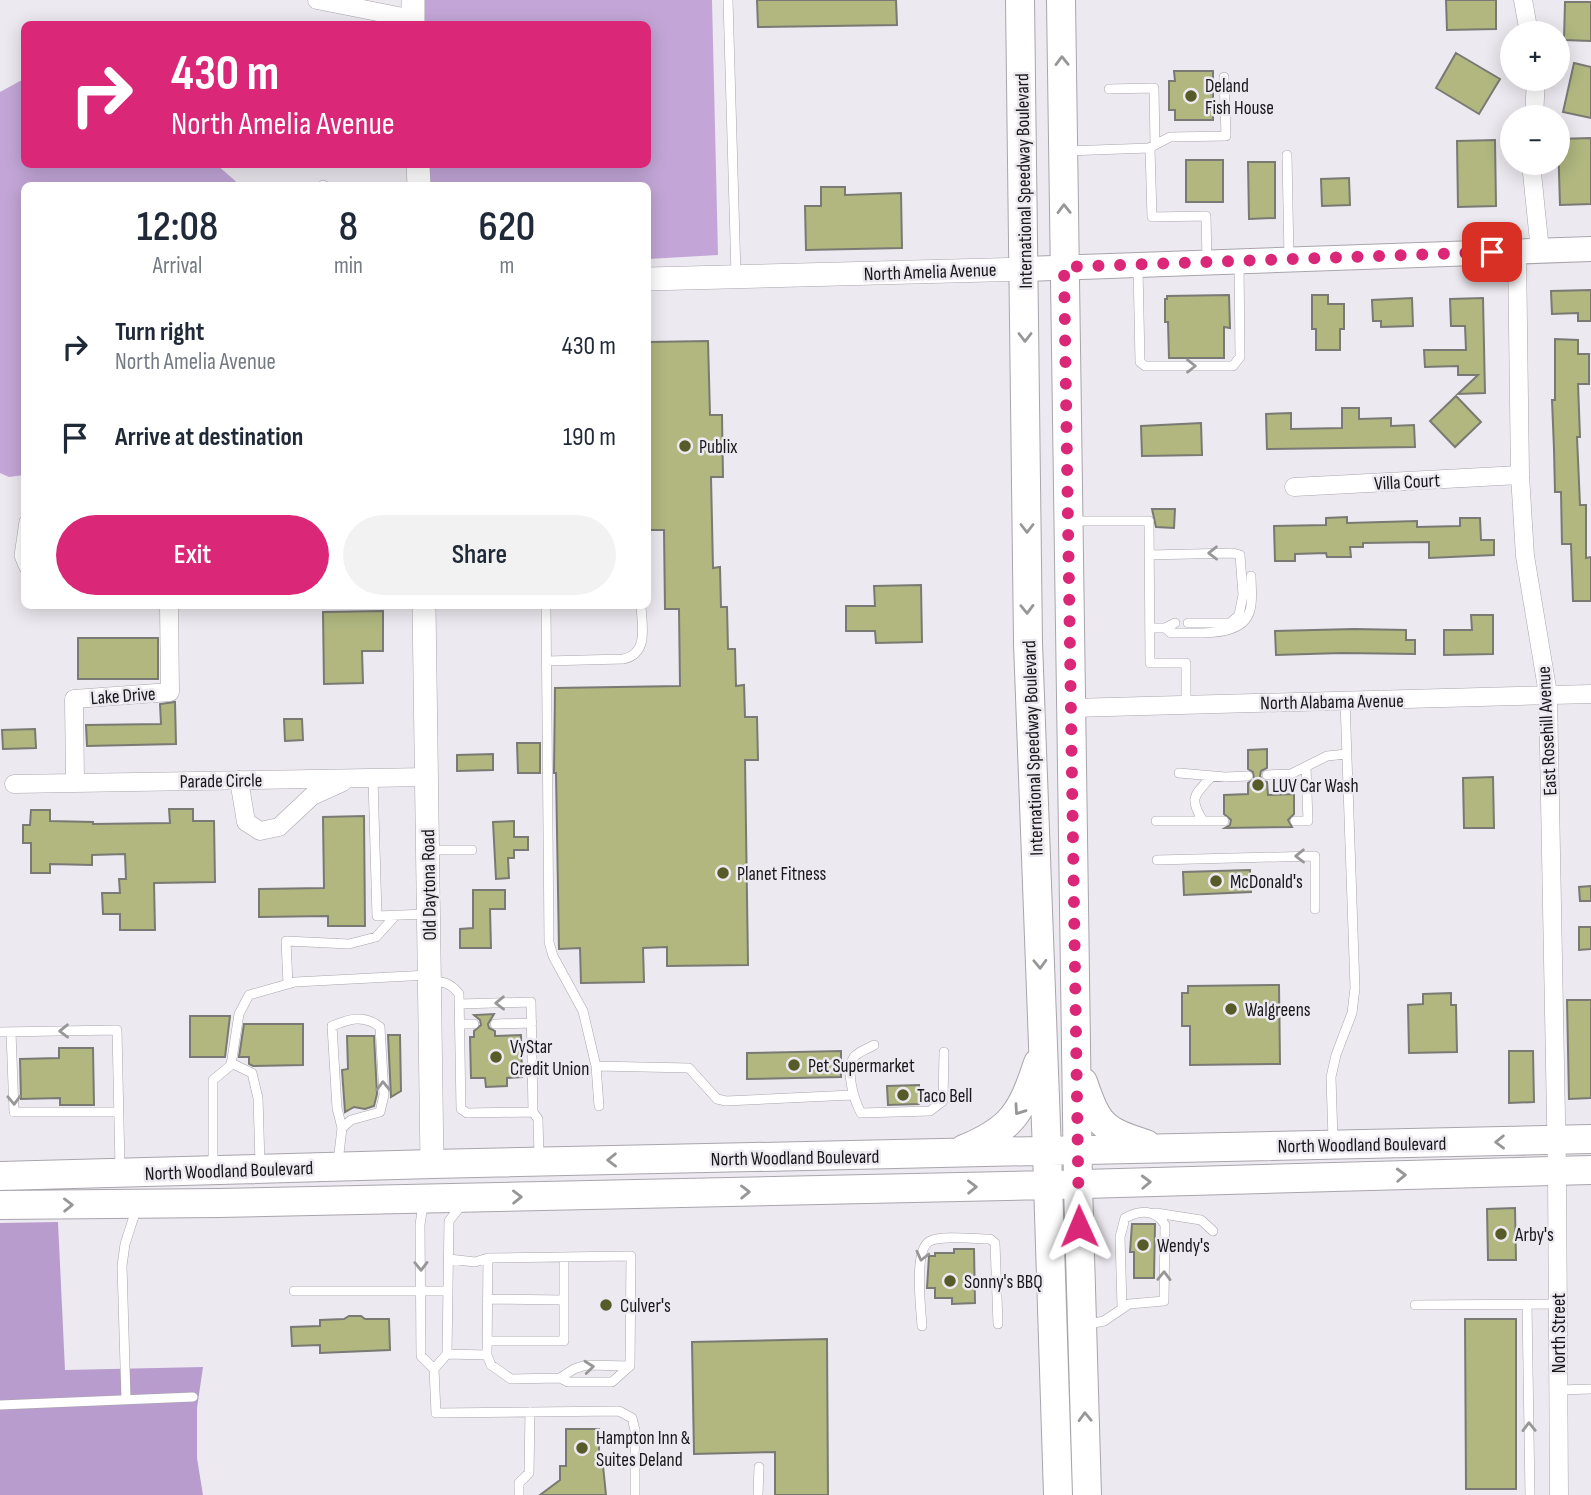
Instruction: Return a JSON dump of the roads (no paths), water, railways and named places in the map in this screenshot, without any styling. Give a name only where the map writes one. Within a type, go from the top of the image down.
[{"type":"main road","name":"International Speedway Boulevard","points":[[1020,0],[1028,643],[1058,1495]]},
{"type":"main road","name":"International Speedway Boulevard","points":[[1061,0],[1077,1151],[1088,1322],[1080,1492]]},
{"type":"main road","name":"North Amelia Avenue","points":[[1025,269],[1591,249]]},
{"type":"main road","points":[[1028,643],[1043,681],[1057,699],[1072,708]]},
{"type":"main road","points":[[954,1153],[989,1139],[1013,1119],[1026,1100],[1043,1047]]},
{"type":"main road","points":[[1077,1065],[1094,1113],[1101,1123],[1118,1135],[1159,1147]]},
{"type":"main road","name":"North Woodland Boulevard","points":[[0,1176],[1591,1139]]},
{"type":"main road","points":[[596,1195],[639,1180],[663,1159]]},
{"type":"main road","points":[[424,1199],[448,1175],[473,1163]]},
{"type":"main road","points":[[280,1202],[344,1186],[406,1183],[419,1178],[432,1164]]},
{"type":"main road","name":"North Woodland Boulevard","points":[[0,1205],[280,1202],[1078,1185],[1591,1170]]},
{"type":"main road","points":[[0,1188],[30,1176]]},
{"type":"main road","points":[[1052,1322],[1088,1322]]},
{"type":"street","points":[[317,0],[413,14]]},
{"type":"street","points":[[1523,0],[1527,21]]},
{"type":"street","name":"East Rosehill Avenue","points":[[1531,175],[1520,475],[1525,556],[1548,694],[1557,1171]]},
{"type":"street","name":"North Amelia Avenue","points":[[651,279],[1025,269]]},
{"type":"street","name":"Villa Court","points":[[1294,487],[1520,475]]},
{"type":"street","name":"Lake Drive","points":[[75,783],[74,699],[170,692],[169,609]]},
{"type":"street","name":"Old Daytona Road","points":[[424,609],[432,1164]]},
{"type":"street","name":"North Alabama Avenue","points":[[1072,708],[1591,694]]},
{"type":"street","name":"Parade Circle","points":[[15,784],[427,777]]},
{"type":"street","points":[[239,780],[246,822],[260,831],[279,827],[312,796],[352,778]]},
{"type":"street","points":[[1333,1145],[1333,1177]]},
{"type":"street","name":"North Street","points":[[1557,1171],[1559,1495]]},
{"type":"lane","points":[[728,0],[736,276]]},
{"type":"lane","points":[[1063,151],[1152,147],[1170,137],[1226,136],[1224,77]]},
{"type":"lane","points":[[1109,89],[1154,88],[1150,148],[1152,217],[1206,216],[1207,262]]},
{"type":"lane","points":[[1287,155],[1289,259]]},
{"type":"lane","points":[[1138,265],[1140,362],[1145,366],[1233,366],[1240,357],[1239,261]]},
{"type":"lane","points":[[1069,521],[1149,521],[1150,663],[1186,663],[1186,705]]},
{"type":"lane","points":[[21,542],[21,561]]},
{"type":"lane","points":[[1149,555],[1233,553],[1251,562]]},
{"type":"lane","points":[[1188,623],[1230,623],[1240,615],[1243,596],[1240,555]]},
{"type":"lane","points":[[1165,628],[1171,633],[1229,630],[1239,627],[1251,609],[1251,576]]},
{"type":"lane","points":[[546,609],[549,942],[553,956],[583,1011],[596,1066],[599,1105]]},
{"type":"lane","points":[[546,661],[623,660],[634,657],[640,649],[641,609]]},
{"type":"lane","points":[[1150,628],[1165,628],[1175,623]]},
{"type":"lane","points":[[1333,1145],[1331,1077],[1336,1055],[1352,1013],[1355,988],[1345,701]]},
{"type":"lane","points":[[1267,775],[1291,774],[1327,756],[1347,754]]},
{"type":"lane","points":[[1294,821],[1308,821],[1306,767]]},
{"type":"lane","points":[[1179,772],[1248,776]]},
{"type":"lane","points":[[1203,821],[1194,806],[1194,795],[1212,776]]},
{"type":"lane","points":[[373,778],[377,916],[428,914]]},
{"type":"lane","points":[[1156,821],[1224,821]]},
{"type":"lane","points":[[428,850],[472,850]]},
{"type":"lane","points":[[1157,860],[1315,856],[1315,909]]},
{"type":"lane","points":[[288,984],[286,941],[349,944],[376,937],[396,915]]},
{"type":"lane","points":[[213,1170],[213,1080],[231,1063],[239,1014],[248,995],[288,984],[429,978],[453,986],[459,994],[460,1004],[461,1109],[467,1113],[533,1112]]},
{"type":"lane","points":[[460,1004],[531,1002],[533,1112],[538,1119],[539,1162]]},
{"type":"lane","points":[[337,1167],[342,1128],[337,1108],[332,1026],[352,1017],[372,1020],[380,1027],[384,1095],[380,1112],[351,1120],[342,1128]]},
{"type":"lane","points":[[495,1024],[531,1023]]},
{"type":"lane","points":[[460,1024],[474,1024]]},
{"type":"lane","points":[[0,1032],[117,1030],[120,1173]]},
{"type":"lane","points":[[11,1032],[15,1112],[118,1112]]},
{"type":"lane","points":[[874,1045],[859,1053],[852,1064],[852,1095],[861,1113],[930,1111],[943,1101],[944,1052]]},
{"type":"lane","points":[[231,1063],[252,1073],[258,1098],[260,1169]]},
{"type":"lane","points":[[596,1066],[689,1068],[718,1100],[726,1101],[852,1095]]},
{"type":"lane","points":[[467,1198],[449,1221],[447,1354],[435,1369],[436,1413],[620,1411],[632,1418],[635,1430],[635,1495]]},
{"type":"lane","points":[[424,1199],[420,1225],[421,1356],[435,1369]]},
{"type":"lane","points":[[126,1399],[122,1270],[125,1244],[138,1204]]},
{"type":"lane","points":[[1122,1307],[1120,1237],[1125,1218],[1134,1213],[1154,1213],[1201,1220],[1213,1230]]},
{"type":"lane","points":[[1088,1322],[1111,1317],[1129,1304],[1164,1301],[1165,1225],[1154,1213]]},
{"type":"lane","points":[[922,1326],[919,1269],[921,1251],[925,1244],[936,1239],[990,1239],[995,1243],[998,1324]]},
{"type":"lane","points":[[449,1259],[475,1262],[488,1258],[631,1256],[630,1366],[612,1382],[568,1382],[560,1378],[511,1379],[500,1374],[491,1366],[487,1355],[488,1258]]},
{"type":"lane","points":[[487,1340],[564,1341],[564,1257]]},
{"type":"lane","points":[[295,1291],[448,1291]]},
{"type":"lane","points":[[487,1299],[564,1300]]},
{"type":"lane","points":[[1527,1304],[1530,1495]]},
{"type":"lane","points":[[1415,1305],[1558,1304]]},
{"type":"lane","points":[[447,1354],[487,1355]]},
{"type":"lane","points":[[560,1378],[573,1369],[586,1365],[630,1366]]},
{"type":"lane","points":[[1559,1390],[1591,1389]]},
{"type":"lane","points":[[0,1405],[193,1397]]},
{"type":"lane","points":[[519,1495],[519,1483],[529,1473],[530,1412]]},
{"type":"lane","points":[[758,1495],[759,1467]]},
{"type":"place","name":"Deland Fish House","points":[[1191,96]]},
{"type":"place","name":"Publix","points":[[685,446]]},
{"type":"place","name":"LUV Car Wash","points":[[1258,785]]},
{"type":"place","name":"Planet Fitness","points":[[723,873]]},
{"type":"place","name":"McDonald's","points":[[1216,881]]},
{"type":"place","name":"Walgreens","points":[[1231,1009]]},
{"type":"place","name":"VyStar Credit Union","points":[[496,1057]]},
{"type":"place","name":"Pet Supermarket","points":[[794,1065]]},
{"type":"place","name":"Taco Bell","points":[[903,1095]]},
{"type":"place","name":"Arby's","points":[[1501,1234]]},
{"type":"place","name":"Wendy's","points":[[1143,1245]]},
{"type":"place","name":"Sonny's BBQ","points":[[950,1281]]},
{"type":"place","name":"Culver's","points":[[606,1305]]},
{"type":"place","name":"Hampton Inn & Suites Deland","points":[[582,1448]]}]
